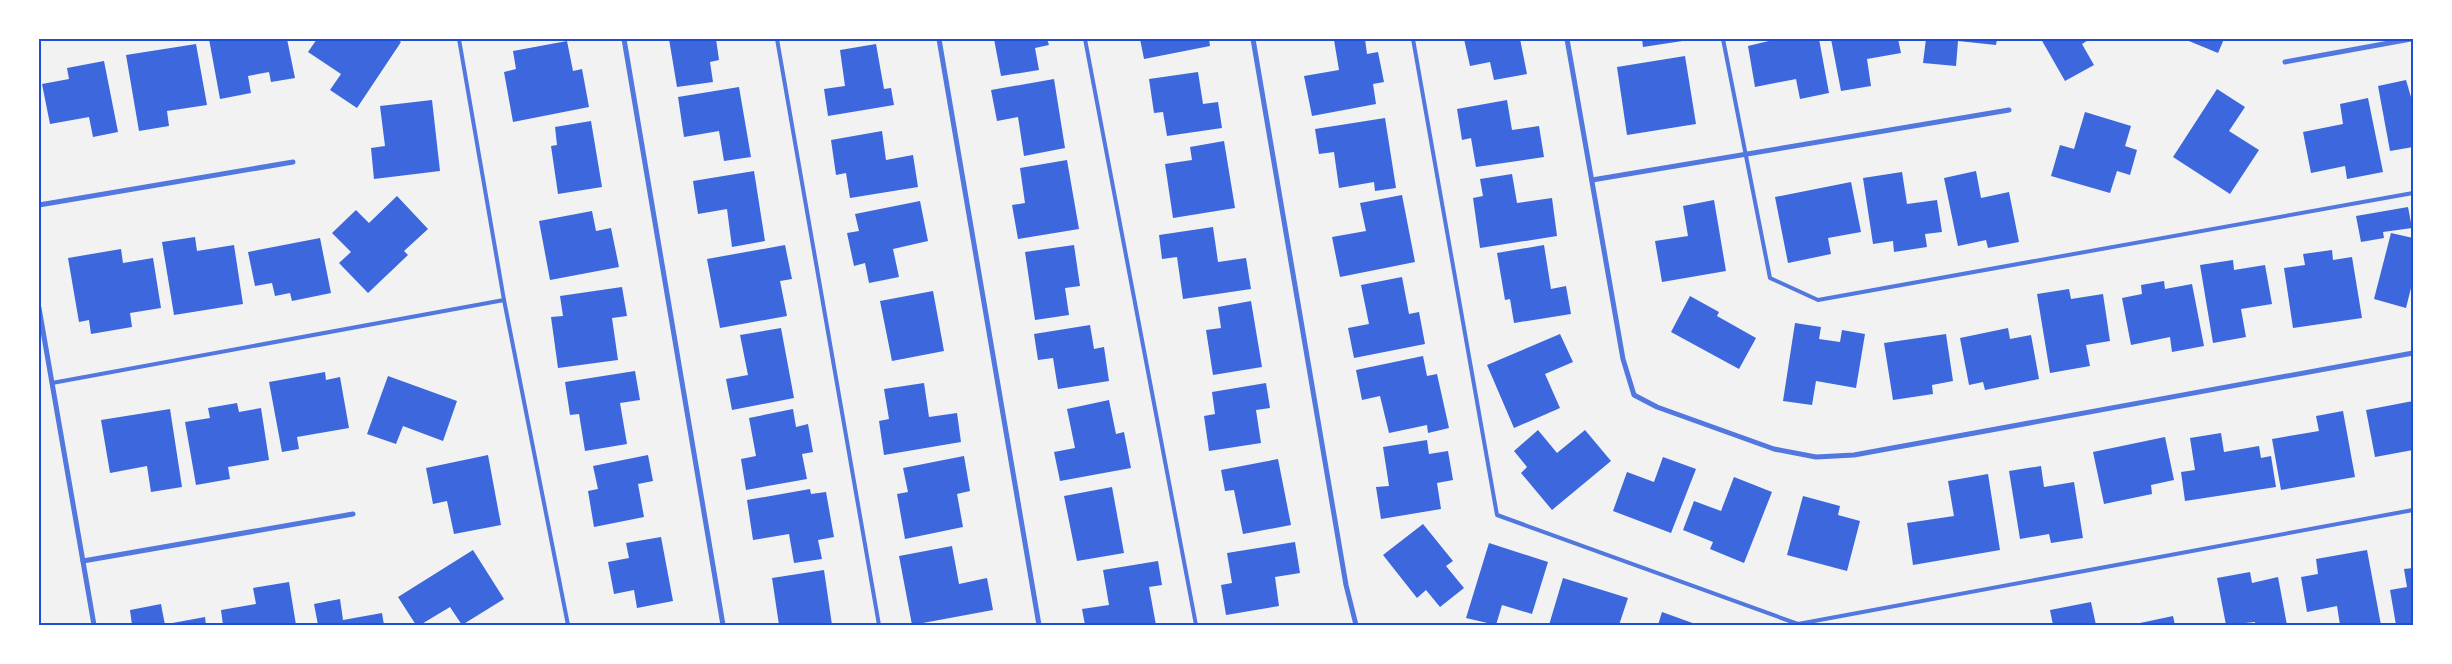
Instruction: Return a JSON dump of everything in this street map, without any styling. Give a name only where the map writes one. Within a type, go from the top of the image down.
[{"type":"street","points":[[624,39],[723,625]]},
{"type":"street","points":[[939,39],[1039,625]]},
{"type":"street","points":[[1253,39],[1346,585],[1356,625]]},
{"type":"street","points":[[1567,39],[1623,358],[1634,395],[1657,407],[1774,449],[1816,457],[1854,456],[2413,353]]},
{"type":"street","points":[[2285,62],[2411,39]]},
{"type":"street","points":[[1592,180],[2009,110]]},
{"type":"street","points":[[39,205],[293,162]]},
{"type":"street","points":[[39,308],[94,625]]},
{"type":"street","points":[[83,561],[353,514]]},
{"type":"lane","points":[[459,39],[504,300],[568,625]]},
{"type":"lane","points":[[777,39],[879,625]]},
{"type":"lane","points":[[1085,39],[1196,625]]},
{"type":"lane","points":[[1413,39],[1497,515],[1798,624],[2413,510]]},
{"type":"lane","points":[[1723,39],[1770,278],[1818,300],[2413,193]]},
{"type":"lane","points":[[52,383],[504,300]]},
{"type":"building","points":[[209,39],[287,39],[295,78],[271,82],[269,72],[248,76],[251,93],[220,99]]},
{"type":"building","points":[[317,39],[396,39],[401,42],[357,108],[330,90],[341,74],[308,52]]},
{"type":"building","points":[[669,39],[716,39],[719,60],[710,62],[713,82],[677,87]]},
{"type":"building","points":[[994,39],[1047,39],[1049,45],[1035,48],[1039,70],[1001,76]]},
{"type":"building","points":[[1140,39],[1209,39],[1210,46],[1144,59]]},
{"type":"building","points":[[1365,39],[1367,54],[1378,52],[1384,82],[1373,84],[1376,104],[1312,116],[1304,76],[1339,70],[1334,40]]},
{"type":"building","points":[[1464,39],[1520,39],[1527,74],[1494,80],[1490,62],[1470,66]]},
{"type":"building","points":[[1642,39],[1689,39],[1689,40],[1643,47]]},
{"type":"building","points":[[1777,39],[1819,39],[1829,93],[1800,99],[1796,79],[1755,87],[1748,46]]},
{"type":"building","points":[[1831,39],[1898,39],[1901,53],[1867,59],[1871,86],[1841,91]]},
{"type":"building","points":[[1926,39],[1997,39],[1996,45],[1958,41],[1956,66],[1923,63]]},
{"type":"building","points":[[2041,39],[2090,39],[2082,44],[2094,65],[2065,81]]},
{"type":"building","points":[[2184,39],[2224,39],[2218,53]]},
{"type":"building","points":[[567,41],[573,71],[582,69],[589,107],[513,122],[504,72],[516,69],[513,51]]},
{"type":"building","points":[[196,44],[207,105],[167,111],[169,126],[139,131],[126,55]]},
{"type":"building","points":[[876,44],[884,89],[891,88],[894,105],[828,116],[824,89],[845,86],[840,50]]},
{"type":"building","points":[[1685,56],[1696,124],[1627,135],[1617,67]]},
{"type":"building","points":[[104,61],[118,132],[93,137],[89,117],[50,124],[42,84],[69,79],[67,68]]},
{"type":"building","points":[[1198,72],[1203,104],[1218,102],[1222,128],[1167,136],[1163,112],[1154,113],[1149,79]]},
{"type":"building","points":[[1054,79],[1065,148],[1024,156],[1018,117],[997,121],[991,90]]},
{"type":"building","points":[[2406,80],[2413,104],[2413,147],[2390,151],[2378,86]]},
{"type":"building","points":[[739,87],[751,157],[724,161],[719,131],[684,137],[678,97]]},
{"type":"building","points":[[2217,89],[2245,107],[2229,131],[2259,150],[2230,194],[2173,157]]},
{"type":"building","points":[[2368,98],[2383,172],[2347,179],[2345,166],[2311,173],[2303,132],[2343,124],[2340,104]]},
{"type":"building","points":[[432,100],[440,171],[374,179],[371,148],[385,146],[380,106]]},
{"type":"building","points":[[1507,100],[1512,130],[1539,126],[1544,157],[1476,167],[1471,138],[1462,140],[1457,109]]},
{"type":"building","points":[[2085,112],[2131,126],[2125,146],[2137,150],[2130,175],[2117,171],[2110,193],[2051,176],[2060,145],[2074,149]]},
{"type":"building","points":[[1385,118],[1396,188],[1375,191],[1374,182],[1339,188],[1334,152],[1319,154],[1315,129]]},
{"type":"building","points":[[591,121],[602,187],[558,194],[551,146],[557,145],[555,127]]},
{"type":"building","points":[[882,131],[886,160],[913,155],[918,187],[850,198],[846,173],[836,175],[831,140]]},
{"type":"building","points":[[1224,141],[1235,208],[1173,218],[1165,164],[1192,160],[1190,147]]},
{"type":"building","points":[[1067,160],[1079,229],[1018,239],[1012,205],[1025,203],[1020,168]]},
{"type":"building","points":[[754,171],[765,241],[732,247],[727,209],[698,214],[693,181]]},
{"type":"building","points":[[1976,171],[1981,198],[2009,192],[2019,242],[1988,248],[1986,240],[1958,246],[1944,178]]},
{"type":"building","points":[[1902,172],[1907,204],[1937,200],[1942,232],[1925,234],[1927,247],[1894,252],[1893,241],[1873,244],[1863,178]]},
{"type":"building","points":[[1512,174],[1517,203],[1552,198],[1557,236],[1480,248],[1473,198],[1483,196],[1480,179]]},
{"type":"building","points":[[1851,182],[1861,232],[1828,238],[1831,254],[1788,263],[1775,197]]},
{"type":"building","points":[[1402,195],[1415,262],[1340,277],[1332,237],[1366,231],[1360,203]]},
{"type":"building","points":[[397,196],[428,229],[404,251],[408,255],[368,293],[339,263],[351,252],[332,233],[356,210],[369,223]]},
{"type":"building","points":[[1714,200],[1726,271],[1662,282],[1655,241],[1688,236],[1683,206]]},
{"type":"building","points":[[920,201],[928,241],[893,249],[899,277],[869,283],[865,263],[854,266],[847,233],[859,231],[855,214]]},
{"type":"building","points":[[2408,207],[2412,228],[2383,232],[2384,238],[2361,242],[2356,216]]},
{"type":"building","points":[[592,211],[596,231],[611,228],[619,267],[550,280],[539,221]]},
{"type":"building","points":[[1213,227],[1218,262],[1246,258],[1251,289],[1183,299],[1177,257],[1162,259],[1159,235]]},
{"type":"building","points":[[2391,233],[2413,238],[2413,280],[2406,308],[2374,299]]},
{"type":"building","points":[[195,237],[197,251],[234,245],[243,304],[174,315],[162,242]]},
{"type":"building","points":[[320,238],[331,293],[292,301],[290,293],[275,296],[272,283],[255,286],[248,252]]},
{"type":"building","points":[[785,245],[792,279],[780,281],[787,316],[720,328],[707,259]]},
{"type":"building","points":[[1074,245],[1080,286],[1065,288],[1069,315],[1035,320],[1025,252]]},
{"type":"building","points":[[1544,245],[1551,289],[1566,286],[1571,314],[1514,323],[1510,299],[1505,300],[1497,253]]},
{"type":"building","points":[[121,249],[123,263],[153,258],[161,308],[130,313],[132,327],[91,334],[89,320],[79,322],[68,258]]},
{"type":"building","points":[[2332,250],[2333,260],[2352,257],[2362,318],[2293,328],[2284,268],[2305,265],[2303,254]]},
{"type":"building","points":[[2233,260],[2234,270],[2265,265],[2272,304],[2241,309],[2246,337],[2213,343],[2200,265]]},
{"type":"building","points":[[1402,277],[1409,314],[1419,312],[1425,344],[1354,358],[1348,328],[1369,324],[1361,285]]},
{"type":"building","points":[[2164,281],[2165,289],[2192,284],[2204,346],[2172,352],[2170,337],[2131,345],[2122,298],[2142,294],[2141,285]]},
{"type":"building","points":[[622,287],[627,316],[612,318],[618,360],[558,368],[551,317],[563,316],[560,296]]},
{"type":"building","points":[[2069,289],[2071,299],[2103,294],[2110,341],[2086,345],[2090,366],[2050,373],[2037,294]]},
{"type":"building","points":[[933,291],[944,351],[892,361],[880,301]]},
{"type":"building","points":[[1690,296],[1719,312],[1717,316],[1756,338],[1739,369],[1671,332]]},
{"type":"building","points":[[1251,301],[1262,367],[1213,375],[1206,330],[1221,328],[1218,307]]},
{"type":"building","points":[[1795,323],[1821,327],[1819,339],[1840,342],[1842,330],[1865,334],[1856,388],[1816,381],[1812,405],[1783,401]]},
{"type":"building","points":[[1090,325],[1094,349],[1104,347],[1109,381],[1058,389],[1053,358],[1038,360],[1034,334]]},
{"type":"building","points":[[781,328],[794,398],[732,410],[726,379],[748,375],[740,335]]},
{"type":"building","points":[[2008,328],[2010,339],[2031,335],[2039,379],[1985,390],[1983,382],[1969,385],[1960,338]]},
{"type":"building","points":[[1560,334],[1573,362],[1545,374],[1560,408],[1514,428],[1487,365]]},
{"type":"building","points":[[1946,334],[1953,381],[1932,385],[1933,394],[1893,400],[1884,343]]},
{"type":"building","points":[[1423,356],[1427,376],[1437,374],[1449,428],[1428,433],[1427,425],[1389,433],[1380,396],[1362,400],[1356,370]]},
{"type":"building","points":[[635,371],[640,400],[620,403],[627,444],[585,451],[579,414],[570,415],[565,382]]},
{"type":"building","points":[[325,372],[326,380],[340,377],[349,428],[297,437],[299,449],[282,452],[269,382]]},
{"type":"building","points":[[388,376],[457,401],[443,441],[403,426],[396,444],[367,434]]},
{"type":"building","points":[[924,383],[929,417],[957,413],[961,442],[884,455],[879,421],[889,419],[884,389]]},
{"type":"building","points":[[1266,383],[1270,408],[1256,410],[1261,443],[1209,451],[1204,416],[1215,414],[1212,392]]},
{"type":"building","points":[[1109,400],[1116,434],[1124,432],[1131,468],[1060,481],[1054,452],[1075,448],[1067,409]]},
{"type":"building","points":[[2413,401],[2413,450],[2375,457],[2366,410]]},
{"type":"building","points":[[237,403],[239,412],[261,408],[269,460],[228,467],[230,479],[196,485],[185,422],[210,418],[208,408]]},
{"type":"building","points":[[170,409],[182,487],[151,492],[147,466],[110,473],[101,420]]},
{"type":"building","points":[[793,409],[796,427],[808,424],[813,452],[802,454],[807,479],[746,490],[741,459],[756,456],[749,418]]},
{"type":"building","points":[[2343,411],[2355,477],[2281,490],[2272,439],[2319,431],[2316,416]]},
{"type":"building","points":[[1538,430],[1557,453],[1585,430],[1611,461],[1552,510],[1521,473],[1527,467],[1514,451]]},
{"type":"building","points":[[2221,433],[2224,452],[2259,446],[2261,458],[2271,456],[2276,487],[2185,501],[2181,472],[2195,470],[2190,438]]},
{"type":"building","points":[[2165,437],[2174,480],[2151,485],[2152,494],[2104,504],[2093,452]]},
{"type":"building","points":[[1427,440],[1429,454],[1448,451],[1453,480],[1437,483],[1441,509],[1381,519],[1376,487],[1389,486],[1383,447]]},
{"type":"building","points":[[488,455],[501,525],[454,534],[447,501],[433,504],[426,468]]},
{"type":"building","points":[[648,455],[653,481],[638,484],[644,517],[594,527],[588,491],[598,489],[593,466]]},
{"type":"building","points":[[964,456],[970,491],[957,494],[963,527],[905,539],[897,494],[908,492],[903,468]]},
{"type":"building","points":[[1663,457],[1696,469],[1671,533],[1613,511],[1627,472],[1654,482]]},
{"type":"building","points":[[1278,459],[1291,525],[1243,534],[1234,490],[1225,491],[1221,470]]},
{"type":"building","points":[[2041,466],[2044,487],[2074,482],[2083,538],[2051,543],[2049,534],[2020,539],[2009,471]]},
{"type":"building","points":[[1988,474],[2000,550],[1913,565],[1907,523],[1954,516],[1948,481]]},
{"type":"building","points":[[1734,477],[1772,492],[1744,563],[1710,549],[1713,542],[1683,530],[1694,501],[1721,511]]},
{"type":"building","points":[[1112,487],[1124,553],[1077,561],[1064,496]]},
{"type":"building","points":[[810,489],[811,494],[826,492],[834,537],[818,540],[822,559],[794,563],[789,534],[753,540],[747,500]]},
{"type":"building","points":[[1803,496],[1840,506],[1838,515],[1860,521],[1847,571],[1787,555]]},
{"type":"building","points":[[1423,524],[1453,561],[1446,566],[1464,588],[1440,607],[1426,590],[1417,598],[1383,555]]},
{"type":"building","points":[[661,537],[673,601],[637,608],[634,590],[614,594],[608,562],[629,558],[626,543]]},
{"type":"building","points":[[1295,542],[1300,573],[1275,577],[1279,606],[1226,615],[1221,585],[1232,583],[1227,553]]},
{"type":"building","points":[[1489,543],[1548,562],[1532,614],[1502,605],[1496,625],[1466,618]]},
{"type":"building","points":[[952,546],[959,584],[987,578],[993,610],[912,625],[899,556]]},
{"type":"building","points":[[473,550],[504,599],[462,625],[450,607],[420,625],[416,625],[398,597]]},
{"type":"building","points":[[2367,550],[2381,625],[2340,625],[2337,606],[2307,612],[2301,577],[2318,574],[2316,559]]},
{"type":"building","points":[[1158,561],[1162,585],[1149,587],[1156,625],[1085,625],[1082,609],[1109,605],[1103,570]]},
{"type":"building","points":[[2413,568],[2413,623],[2396,625],[2390,590],[2407,587],[2404,569]]},
{"type":"building","points":[[824,570],[832,625],[779,625],[772,578]]},
{"type":"building","points":[[2250,572],[2252,583],[2278,577],[2287,625],[2255,625],[2255,622],[2226,625],[2217,578]]},
{"type":"building","points":[[1563,578],[1628,598],[1619,625],[1549,625]]},
{"type":"building","points":[[289,582],[296,625],[223,625],[221,610],[256,604],[253,588]]},
{"type":"building","points":[[340,599],[343,620],[382,613],[384,625],[318,625],[314,604]]},
{"type":"building","points":[[2091,602],[2096,625],[2053,625],[2050,610]]},
{"type":"building","points":[[161,604],[165,625],[132,625],[130,610]]},
{"type":"building","points":[[1662,612],[1698,625],[1658,625]]},
{"type":"building","points":[[2173,616],[2175,625],[2140,625],[2140,623]]},
{"type":"building","points":[[205,617],[206,625],[167,625],[167,624]]}]
